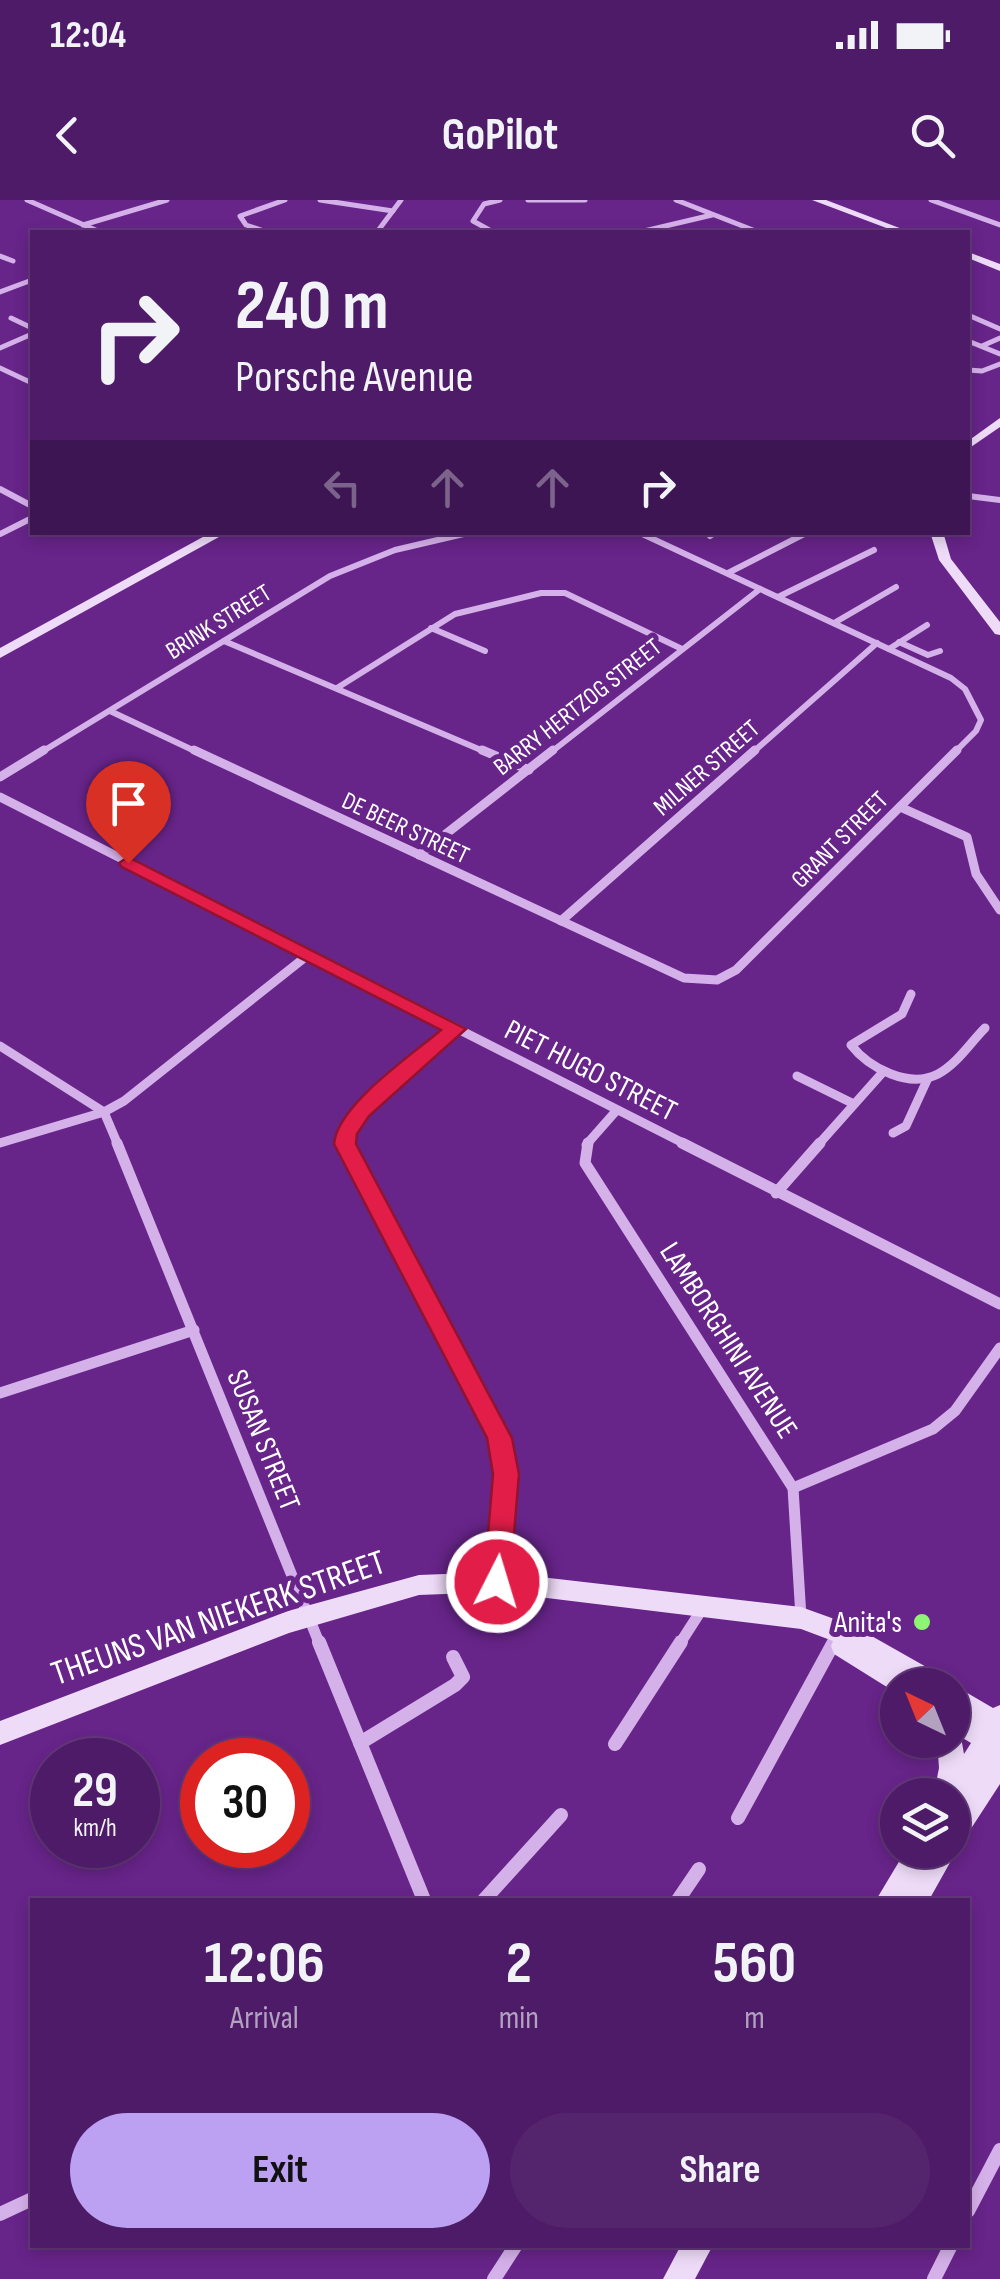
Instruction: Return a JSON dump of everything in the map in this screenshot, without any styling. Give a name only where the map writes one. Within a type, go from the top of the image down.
[{"type":"street","points":[[27,200],[95,230]]},
{"type":"street","points":[[82,225],[167,200]]},
{"type":"street","points":[[262,230],[242,222],[240,216],[284,200]]},
{"type":"street","points":[[320,200],[393,212]]},
{"type":"street","points":[[379,230],[401,200]]},
{"type":"street","points":[[488,230],[473,222],[484,204],[500,200]]},
{"type":"street","points":[[528,200],[585,200]]},
{"type":"street","points":[[676,200],[753,230]]},
{"type":"street","points":[[818,200],[900,230]]},
{"type":"street","points":[[932,200],[1000,224]]},
{"type":"street","points":[[648,230],[713,214]]},
{"type":"street","points":[[0,256],[12,261]]},
{"type":"street","points":[[970,257],[1000,268]]},
{"type":"street","points":[[0,292],[30,281]]},
{"type":"street","points":[[970,316],[1000,329]]},
{"type":"street","points":[[11,318],[30,330]]},
{"type":"street","points":[[0,348],[30,332]]},
{"type":"street","points":[[982,346],[1000,338]]},
{"type":"street","points":[[970,341],[1000,354]]},
{"type":"street","points":[[970,370],[982,371],[1000,364]]},
{"type":"street","points":[[0,368],[30,382]]},
{"type":"street","points":[[970,435],[1000,418]]},
{"type":"street","points":[[970,444],[1000,418]]},
{"type":"street","points":[[0,489],[30,505]]},
{"type":"street","points":[[970,496],[1000,500]]},
{"type":"street","points":[[0,534],[30,520]]},
{"type":"street","points":[[0,654],[217,535]]},
{"type":"street","name":"BRINK STREET","points":[[0,776],[343,570],[396,550],[459,535]]},
{"type":"street","points":[[645,535],[888,648],[927,625]]},
{"type":"street","points":[[728,573],[802,535]]},
{"type":"street","points":[[937,535],[945,560],[1000,631]]},
{"type":"street","points":[[946,535],[966,585]]},
{"type":"street","points":[[778,597],[874,550]]},
{"type":"street","points":[[834,623],[896,587]]},
{"type":"street","name":"BARRY HERTZOG STREET","points":[[418,855],[760,589]]},
{"type":"street","points":[[337,688],[464,611],[560,592],[682,649]]},
{"type":"street","points":[[432,628],[485,650]]},
{"type":"street","points":[[224,640],[529,770]]},
{"type":"street","points":[[899,642],[928,655],[940,651]]},
{"type":"street","name":"MILNER STREET","points":[[561,921],[877,643]]},
{"type":"street","name":"GRANT STREET","points":[[684,978],[717,980],[736,970],[980,726],[979,713],[965,689],[951,678],[888,648]]},
{"type":"street","name":"DE BEER STREET","points":[[110,711],[684,978]]},
{"type":"street","name":"PIET HUGO STREET","points":[[0,796],[308,956],[1000,1304]]},
{"type":"street","points":[[900,807],[967,836],[978,878],[1000,910]]},
{"type":"street","points":[[0,1143],[104,1112],[124,1101],[308,956]]},
{"type":"street","points":[[911,994],[902,1014],[851,1044],[883,1072],[928,1078],[941,1072],[984,1028]]},
{"type":"street","points":[[456,1029],[361,1111],[346,1133],[345,1144],[499,1438],[506,1474],[497,1582]]},
{"type":"street","points":[[0,1046],[104,1112]]},
{"type":"street","points":[[776,1193],[883,1072]]},
{"type":"street","points":[[796,1076],[854,1104]]},
{"type":"street","points":[[892,1132],[906,1126],[928,1078]]},
{"type":"street","name":"LAMBORGHINI AVENUE","points":[[616,1111],[586,1145],[589,1172],[792,1488],[818,1628]]},
{"type":"street","name":"SUSAN STREET","points":[[104,1112],[423,1898]]},
{"type":"street","points":[[0,1393],[194,1330]]},
{"type":"street","points":[[792,1488],[933,1429],[955,1411],[1000,1348]]},
{"type":"street","name":"THEUNS VAN NIEKERK STREET","points":[[0,1732],[307,1617],[419,1584],[497,1582],[705,1606],[818,1628],[859,1641],[906,1668]]},
{"type":"street","points":[[615,1744],[705,1606]]},
{"type":"street","points":[[738,1818],[818,1628]]},
{"type":"street","name":"THEUNS VAN NIEKERK STREET","points":[[818,1628],[880,1669]]},
{"type":"street","points":[[360,1743],[455,1685],[463,1670],[454,1657]]},
{"type":"street","points":[[970,1712],[997,1736]]},
{"type":"street","points":[[970,1725],[997,1736]]},
{"type":"street","points":[[963,1778],[997,1736]]},
{"type":"street","points":[[970,1795],[997,1736]]},
{"type":"street","points":[[486,1898],[561,1815]]},
{"type":"street","points":[[891,1898],[910,1868]]},
{"type":"street","points":[[915,1898],[933,1868]]},
{"type":"street","points":[[679,1898],[699,1869]]},
{"type":"street","points":[[970,2207],[1000,2150]]},
{"type":"street","points":[[0,2214],[30,2200]]},
{"type":"street","points":[[494,2279],[514,2248]]},
{"type":"street","points":[[678,2279],[696,2248]]},
{"type":"street","points":[[934,2279],[950,2248]]},
{"type":"place","name":"Anita's","points":[[922,1622]]},
{"type":"route","points":[[128,863],[456,1029],[361,1111],[346,1133],[345,1144],[499,1438],[506,1474],[497,1582]]}]
